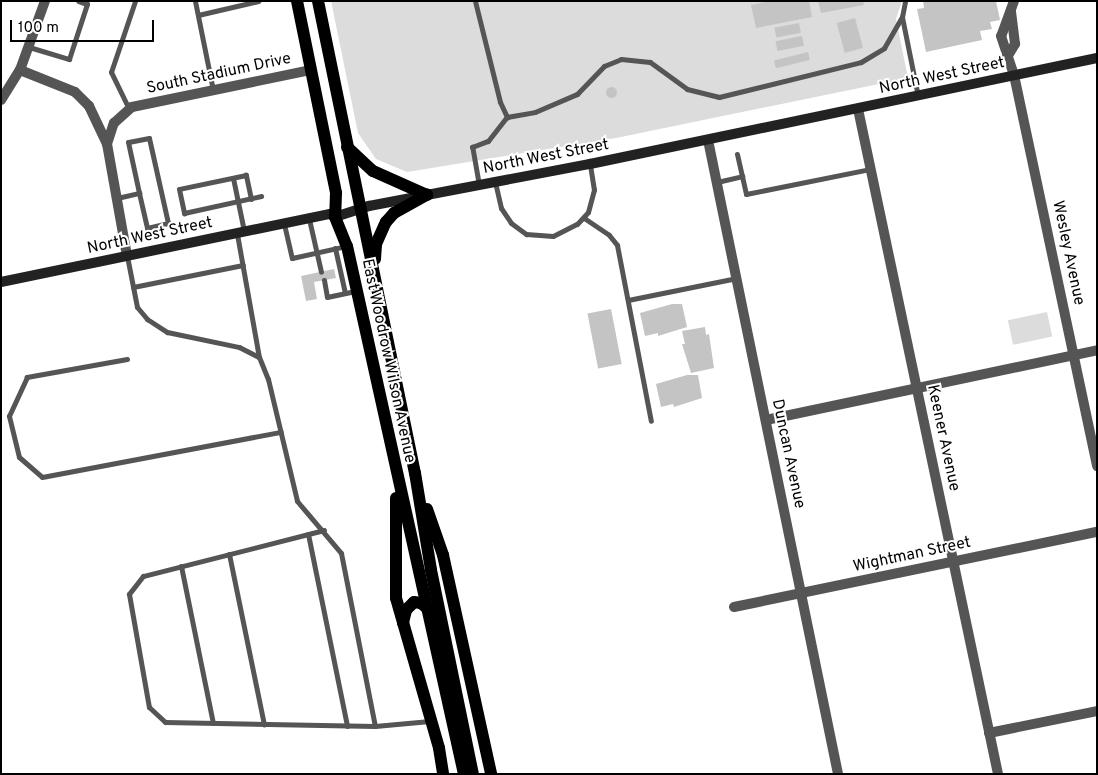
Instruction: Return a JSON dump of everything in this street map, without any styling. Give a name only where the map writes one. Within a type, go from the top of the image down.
[{"type":"main road","name":"East Woodrow Wilson Avenue","points":[[297,1],[336,193],[336,217],[350,292],[459,727]]},
{"type":"main road","name":"East Woodrow Wilson Avenue","points":[[318,1],[415,473],[459,727]]},
{"type":"main road","points":[[348,147],[373,171],[427,195]]},
{"type":"main road","points":[[375,279],[376,244],[386,222],[394,213],[427,195]]},
{"type":"main road","points":[[415,473],[443,555],[490,774]]},
{"type":"main road","points":[[397,482],[395,578],[403,623],[443,774]]},
{"type":"main road","points":[[403,623],[406,610],[414,602],[421,603],[429,610]]},
{"type":"main road","points":[[459,727],[464,774]]},
{"type":"main road","points":[[459,727],[473,774]]},
{"type":"street","points":[[1,100],[20,70],[45,1]]},
{"type":"street","points":[[1009,54],[1015,44],[1012,5]]},
{"type":"street","name":"Wesley Avenue","points":[[1012,5],[1001,26],[1000,36],[1009,54],[1014,75],[1097,466]]},
{"type":"street","name":"North West Street","points":[[1,282],[330,214],[336,217],[360,208],[708,140],[1097,58]]},
{"type":"street","points":[[20,70],[75,92],[89,106],[107,144],[127,256]]},
{"type":"street","name":"South Stadium Drive","points":[[131,109],[311,70]]},
{"type":"street","points":[[107,144],[114,123],[131,109]]},
{"type":"street","name":"Keener Avenue","points":[[858,109],[998,774]]},
{"type":"street","name":"Duncan Avenue","points":[[708,140],[838,774]]},
{"type":"street","points":[[766,420],[1097,350]]},
{"type":"street","name":"Wightman Street","points":[[734,607],[1097,532]]},
{"type":"street","points":[[989,733],[1097,711]]},
{"type":"lane","points":[[29,47],[69,59],[87,4],[78,1]]},
{"type":"lane","points":[[131,109],[111,72],[135,1]]},
{"type":"lane","points":[[195,1],[213,90]]},
{"type":"lane","points":[[198,15],[258,1]]},
{"type":"lane","points":[[476,1],[500,102],[507,116]]},
{"type":"lane","points":[[479,185],[472,147],[488,140],[507,116],[535,112],[578,94],[604,66],[622,59],[650,62],[687,89],[719,97],[861,62],[884,48],[902,18],[905,1]]},
{"type":"lane","points":[[902,18],[918,97]]},
{"type":"lane","points":[[149,138],[168,223],[147,228],[139,193],[128,142],[149,138]]},
{"type":"lane","points":[[737,154],[746,194],[871,169]]},
{"type":"lane","points":[[495,182],[505,216],[526,234],[553,236],[568,230],[584,218],[594,196],[590,164]]},
{"type":"lane","points":[[250,198],[246,175],[179,189],[184,213],[261,196]]},
{"type":"lane","points":[[717,182],[742,176]]},
{"type":"lane","points":[[233,178],[237,201],[242,265],[259,356],[281,432],[297,501],[324,530],[341,553],[348,577],[375,726]]},
{"type":"lane","points":[[116,198],[139,193]]},
{"type":"lane","points":[[584,218],[615,242],[651,421]]},
{"type":"lane","points":[[310,219],[321,272]]},
{"type":"lane","points":[[284,224],[292,258],[341,247]]},
{"type":"lane","points":[[127,256],[138,307],[147,318],[167,332],[239,347],[259,356]]},
{"type":"lane","points":[[133,287],[242,265]]},
{"type":"lane","points":[[628,300],[737,278]]},
{"type":"lane","points":[[324,280],[327,297],[350,292]]},
{"type":"lane","points":[[127,358],[27,377],[9,416],[19,457],[42,477],[281,432]]},
{"type":"lane","points":[[324,530],[143,576],[129,594],[149,707],[165,722],[375,726],[430,721]]},
{"type":"lane","points":[[308,534],[347,726]]},
{"type":"lane","points":[[229,554],[264,724]]},
{"type":"lane","points":[[181,566],[213,723]]},
{"type":"shaded area","points":[[331,1],[902,1],[896,19],[908,78],[616,138],[407,172],[376,159],[358,133]]},
{"type":"shaded area","points":[[1047,312],[1052,336],[1013,345],[1008,320]]},
{"type":"building","points":[[770,1],[809,1],[812,17],[756,28],[751,5]]},
{"type":"building","points":[[818,1],[863,1],[864,5],[821,13]]},
{"type":"building","points":[[923,1],[996,1],[1000,20],[990,22],[992,29],[980,31],[982,40],[926,52],[917,9],[924,8]]},
{"type":"building","points":[[855,18],[863,48],[845,53],[837,23]]},
{"type":"building","points":[[799,23],[801,33],[776,38],[774,28]]},
{"type":"building","points":[[802,36],[804,46],[777,51],[775,41]]},
{"type":"building","points":[[808,52],[810,60],[776,68],[774,60]]},
{"type":"building","points":[[611,86],[617,92],[611,98],[605,92]]},
{"type":"building","points":[[334,269],[336,278],[314,282],[317,299],[306,301],[301,276]]},
{"type":"building","points":[[672,304],[682,304],[687,327],[658,336],[658,333],[645,336],[640,313]]},
{"type":"building","points":[[611,309],[622,364],[598,369],[587,314]]},
{"type":"building","points":[[705,327],[706,335],[709,334],[714,368],[691,373],[682,344],[685,344],[682,331]]},
{"type":"building","points":[[687,375],[698,375],[702,398],[674,407],[673,404],[661,407],[656,384]]}]
